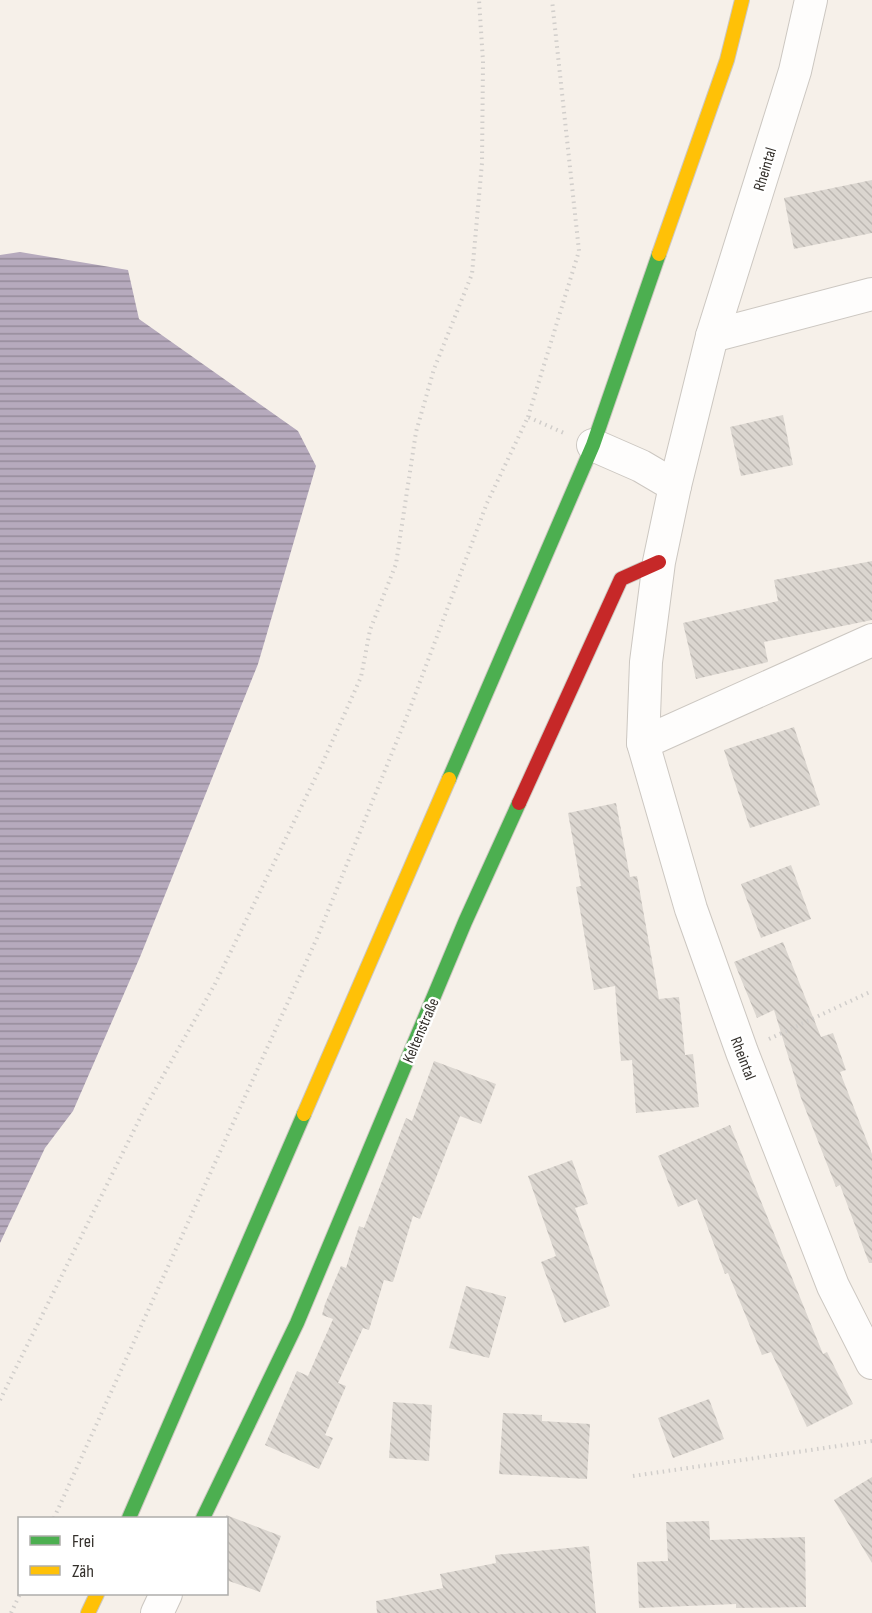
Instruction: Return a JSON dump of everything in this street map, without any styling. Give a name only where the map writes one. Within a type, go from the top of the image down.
[{"type":"street","points":[[129,1517],[593,446],[727,60],[742,0]]},
{"type":"street","name":"Rheintal","points":[[811,0],[795,71],[712,336],[675,486],[659,562],[646,662],[644,743],[691,909],[742,1052],[833,1286],[872,1363]]},
{"type":"street","points":[[712,336],[872,294]]},
{"type":"street","points":[[593,446],[641,466],[675,486]]},
{"type":"street","name":"Keltenstraße","points":[[202,1517],[297,1323],[465,922],[621,579],[659,562]]},
{"type":"street","points":[[644,743],[872,640]]},
{"type":"street","points":[[88,1613],[96,1595]]},
{"type":"street","points":[[157,1613],[165,1595]]},
{"type":"path","points":[[0,1400],[146,1106],[220,974],[323,762],[361,677],[370,630],[396,564],[416,432],[434,369],[472,274],[482,163],[483,61],[479,0]]},
{"type":"path","points":[[54,1517],[317,938],[409,711],[487,503],[528,417],[579,251],[552,0]]},
{"type":"path","points":[[528,417],[593,446]]},
{"type":"path","points":[[742,1052],[872,991]]},
{"type":"path","points":[[633,1476],[872,1441]]},
{"type":"path","points":[[11,1613],[19,1595]]},
{"type":"shaded area","points":[[20,252],[128,270],[139,319],[298,431],[316,466],[258,664],[140,957],[73,1111],[45,1148],[0,1243],[0,255]]},
{"type":"building","points":[[872,180],[872,233],[794,249],[784,198]]},
{"type":"building","points":[[783,415],[793,465],[741,476],[730,427]]},
{"type":"building","points":[[872,561],[872,620],[764,642],[768,662],[696,679],[683,623],[778,601],[774,580]]},
{"type":"building","points":[[794,727],[820,805],[750,828],[724,750]]},
{"type":"building","points":[[616,803],[630,877],[637,876],[659,999],[679,997],[685,1055],[693,1054],[699,1107],[636,1113],[632,1060],[621,1061],[615,986],[594,990],[576,887],[581,886],[568,813]]},
{"type":"building","points":[[791,865],[811,919],[761,938],[741,884]]},
{"type":"building","points":[[783,942],[821,1037],[833,1033],[846,1070],[840,1072],[872,1154],[872,1263],[869,1263],[840,1185],[836,1187],[801,1098],[774,1010],[757,1018],[734,962]]},
{"type":"building","points":[[434,1061],[496,1084],[481,1124],[460,1116],[420,1219],[413,1216],[393,1282],[384,1280],[369,1330],[363,1328],[338,1383],[346,1386],[325,1435],[333,1438],[319,1469],[265,1445],[297,1371],[308,1376],[333,1319],[322,1315],[325,1304],[341,1266],[346,1268],[359,1226],[364,1228],[406,1118],[412,1121]]},
{"type":"building","points":[[730,1125],[823,1354],[827,1352],[853,1404],[807,1427],[771,1352],[762,1355],[728,1273],[725,1274],[697,1199],[678,1207],[658,1156]]},
{"type":"building","points":[[572,1160],[588,1204],[575,1208],[610,1306],[564,1323],[541,1262],[556,1256],[528,1176]]},
{"type":"building","points":[[466,1286],[506,1297],[489,1358],[449,1348]]},
{"type":"building","points":[[709,1399],[724,1439],[673,1458],[658,1418]]},
{"type":"building","points":[[393,1402],[432,1405],[429,1461],[389,1458]]},
{"type":"building","points":[[503,1413],[542,1415],[542,1421],[590,1424],[587,1479],[499,1474]]},
{"type":"building","points":[[872,1477],[872,1563],[834,1500]]},
{"type":"building","points":[[226,1515],[281,1536],[260,1592],[228,1581],[228,1517]]},
{"type":"building","points":[[709,1521],[710,1540],[805,1537],[806,1607],[736,1608],[736,1604],[639,1608],[637,1562],[668,1561],[666,1522]]},
{"type":"building","points":[[589,1546],[596,1613],[377,1613],[376,1601],[443,1588],[440,1574],[496,1563],[495,1555]]},
{"type":"traffic: fast","points":[[449,779],[593,445],[659,254]]},
{"type":"traffic: fast","points":[[203,1517],[297,1323],[465,922],[519,803]]},
{"type":"traffic: fast","points":[[129,1517],[304,1114]]},
{"type":"traffic: slow","points":[[659,254],[727,60],[742,0]]},
{"type":"traffic: slow","points":[[304,1114],[449,779]]},
{"type":"traffic: slow","points":[[88,1613],[97,1595]]},
{"type":"traffic: jam","points":[[519,803],[621,579],[659,562]]}]
